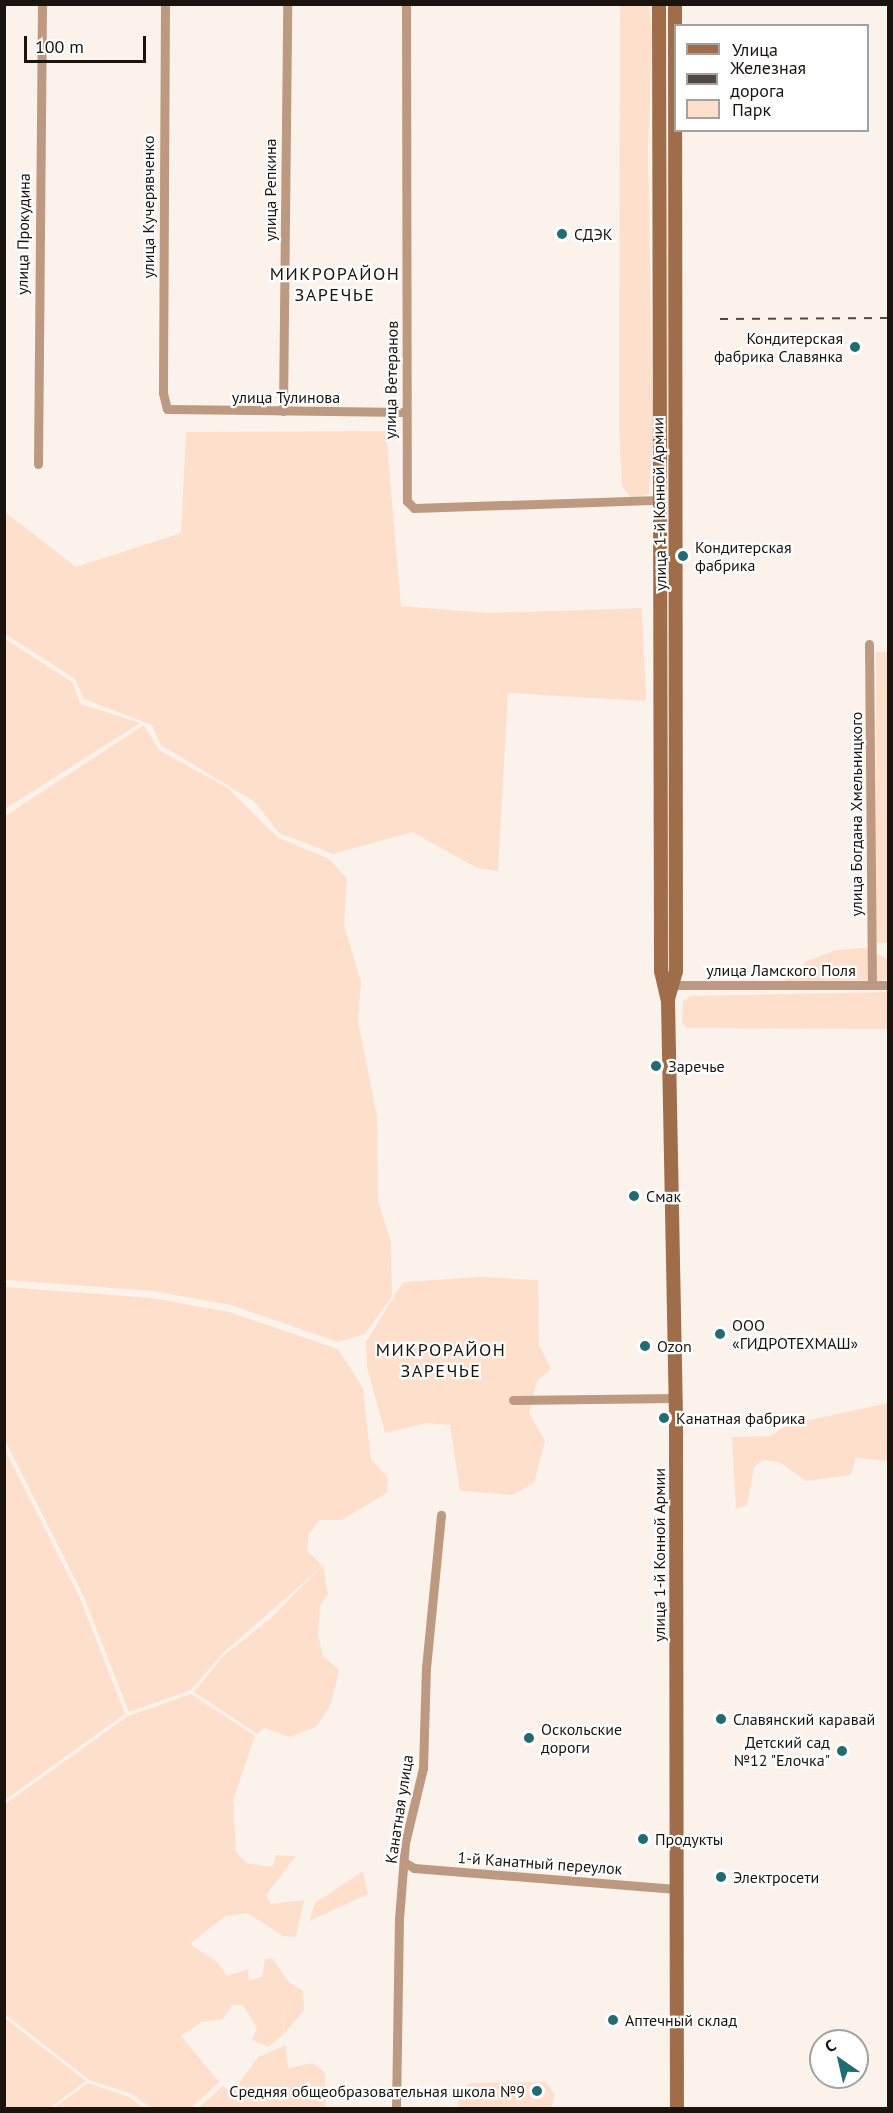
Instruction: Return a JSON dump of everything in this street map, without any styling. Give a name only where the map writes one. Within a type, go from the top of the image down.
[{"type":"main road","name":"улица 1-й Конной Армии","points":[[659,4],[661,971],[668,1001],[675,1398],[677,2109]]},
{"type":"main road","name":"улица 1-й Конной Армии","points":[[675,4],[675,24]]},
{"type":"main road","points":[[659,116],[674,116]]},
{"type":"main road","name":"улица 1-й Конной Армии","points":[[668,1001],[673,985],[677,640],[675,132]]},
{"type":"main road","points":[[659,502],[676,504]]},
{"type":"main road","points":[[659,641],[677,640]]},
{"type":"street","name":"улица Прокудина","points":[[38,464],[42,4]]},
{"type":"street","name":"улица Кучерявченко","points":[[165,4],[163,393],[167,409]]},
{"type":"street","name":"улица Репкина","points":[[283,411],[287,4]]},
{"type":"street","name":"улица Ветеранов","points":[[406,4],[405,491],[414,508],[659,502]]},
{"type":"street","name":"улица Тулинова","points":[[167,409],[405,412]]},
{"type":"street","name":"улица Богдана Хмельницкого","points":[[869,644],[872,985]]},
{"type":"street","name":"улица Ламского Поля","points":[[673,985],[888,985]]},
{"type":"street","points":[[513,1400],[675,1398]]},
{"type":"street","name":"Канатная улица","points":[[396,2109],[404,1862],[423,1768],[426,1668],[441,1515]]},
{"type":"street","name":"1-й Канатный переулок","points":[[404,1862],[414,1868],[676,1889]]},
{"type":"green space","points":[[620,5],[649,5],[652,35],[648,150],[653,438],[649,494],[631,498],[622,486],[619,427]]},
{"type":"green space","points":[[666,132],[669,286],[667,491],[666,489]]},
{"type":"green space","points":[[386,431],[401,606],[490,613],[642,608],[646,701],[508,693],[498,871],[477,868],[412,832],[333,854],[279,833],[255,802],[161,745],[152,725],[84,699],[75,679],[5,634],[5,512],[76,567],[181,533],[186,432]]},
{"type":"green space","points":[[5,639],[72,682],[81,704],[140,723],[5,809]]},
{"type":"green space","points":[[876,652],[888,652],[888,943],[876,943]]},
{"type":"green space","points":[[667,662],[671,974],[668,975],[665,965]]},
{"type":"green space","points":[[144,725],[159,750],[228,788],[277,837],[329,859],[347,878],[344,925],[361,982],[358,1021],[377,1116],[378,1200],[391,1243],[392,1296],[365,1334],[338,1342],[231,1305],[153,1291],[5,1280],[5,816]]},
{"type":"green space","points":[[865,948],[888,959],[888,980],[784,981],[807,961],[836,950]]},
{"type":"green space","points":[[888,992],[888,1029],[687,1028],[682,1023],[683,1001],[691,996]]},
{"type":"green space","points":[[482,1277],[538,1280],[539,1345],[551,1369],[537,1381],[529,1413],[545,1441],[534,1483],[512,1495],[460,1491],[450,1425],[426,1423],[385,1433],[367,1367],[366,1342],[403,1282]]},
{"type":"green space","points":[[5,1287],[152,1298],[229,1312],[338,1349],[363,1388],[371,1459],[388,1478],[387,1493],[342,1520],[320,1520],[309,1533],[307,1550],[321,1564],[319,1569],[223,1653],[191,1690],[129,1712],[84,1597],[5,1440]]},
{"type":"green space","points":[[888,1403],[888,1461],[856,1458],[851,1475],[806,1481],[779,1462],[763,1460],[754,1467],[747,1505],[736,1509],[732,1437],[770,1436],[787,1425]]},
{"type":"green space","points":[[5,1450],[80,1598],[125,1714],[5,1800]]},
{"type":"green space","points":[[323,1565],[328,1594],[320,1606],[318,1635],[323,1656],[339,1670],[331,1704],[316,1727],[289,1737],[264,1728],[257,1734],[194,1692],[224,1655],[270,1619]]},
{"type":"green space","points":[[191,1694],[255,1736],[233,1800],[236,1851],[246,1863],[264,1866],[273,1866],[276,1855],[296,1856],[266,1895],[271,1904],[304,1900],[296,1937],[283,1936],[248,1913],[225,1916],[190,1944],[217,1962],[227,1976],[248,1969],[249,1980],[262,1977],[265,1959],[272,1958],[289,1982],[303,1991],[304,2010],[284,2034],[284,2001],[283,2035],[268,2047],[252,2040],[257,2028],[243,2005],[232,2005],[223,2019],[202,2022],[181,2036],[219,2082],[191,2108],[151,2108],[132,2094],[89,2080],[5,2014],[5,1804],[128,1716]]},
{"type":"green space","points":[[363,1871],[368,1894],[309,1921],[315,1903]]},
{"type":"green space","points":[[4,2018],[86,2081],[50,2108],[5,2108]]},
{"type":"green space","points":[[286,2045],[288,2068],[313,2063],[325,2073],[326,2108],[198,2108],[223,2086],[232,2093],[258,2057]]},
{"type":"green space","points":[[546,2082],[555,2095],[551,2108],[459,2108],[459,2093],[470,2083]]},
{"type":"green space","points":[[88,2083],[129,2097],[144,2108],[54,2108]]},
{"type":"railway","points":[[720,319],[888,318]]},
{"type":"place","name":"СДЭК","points":[[562,234]]},
{"type":"place","name":"Кондитерская фабрика Славянка","points":[[855,347]]},
{"type":"place","name":"Кондитерская фабрика","points":[[683,556]]},
{"type":"place","name":"Заречье","points":[[656,1066]]},
{"type":"place","name":"Смак","points":[[634,1196]]},
{"type":"place","name":"ООО «ГИДРОТЕХМАШ»","points":[[720,1334]]},
{"type":"place","name":"Ozon","points":[[645,1346]]},
{"type":"place","name":"Канатная фабрика","points":[[664,1418]]},
{"type":"place","name":"Славянский каравай","points":[[721,1719]]},
{"type":"place","name":"Оскольские дороги","points":[[529,1738]]},
{"type":"place","name":"Детский сад №12 \"Елочка\"","points":[[842,1751]]},
{"type":"place","name":"Продукты","points":[[643,1839]]},
{"type":"place","name":"Электросети","points":[[721,1877]]},
{"type":"place","name":"Аптечный склад","points":[[613,2020]]},
{"type":"place","name":"Средняя общеобразовательная школа №9","points":[[537,2091]]},
{"type":"district","name":"МИКРОРАЙОН ЗАРЕЧЬЕ","points":[[335,285]]},
{"type":"district","name":"МИКРОРАЙОН ЗАРЕЧЬЕ","points":[[441,1361]]}]
